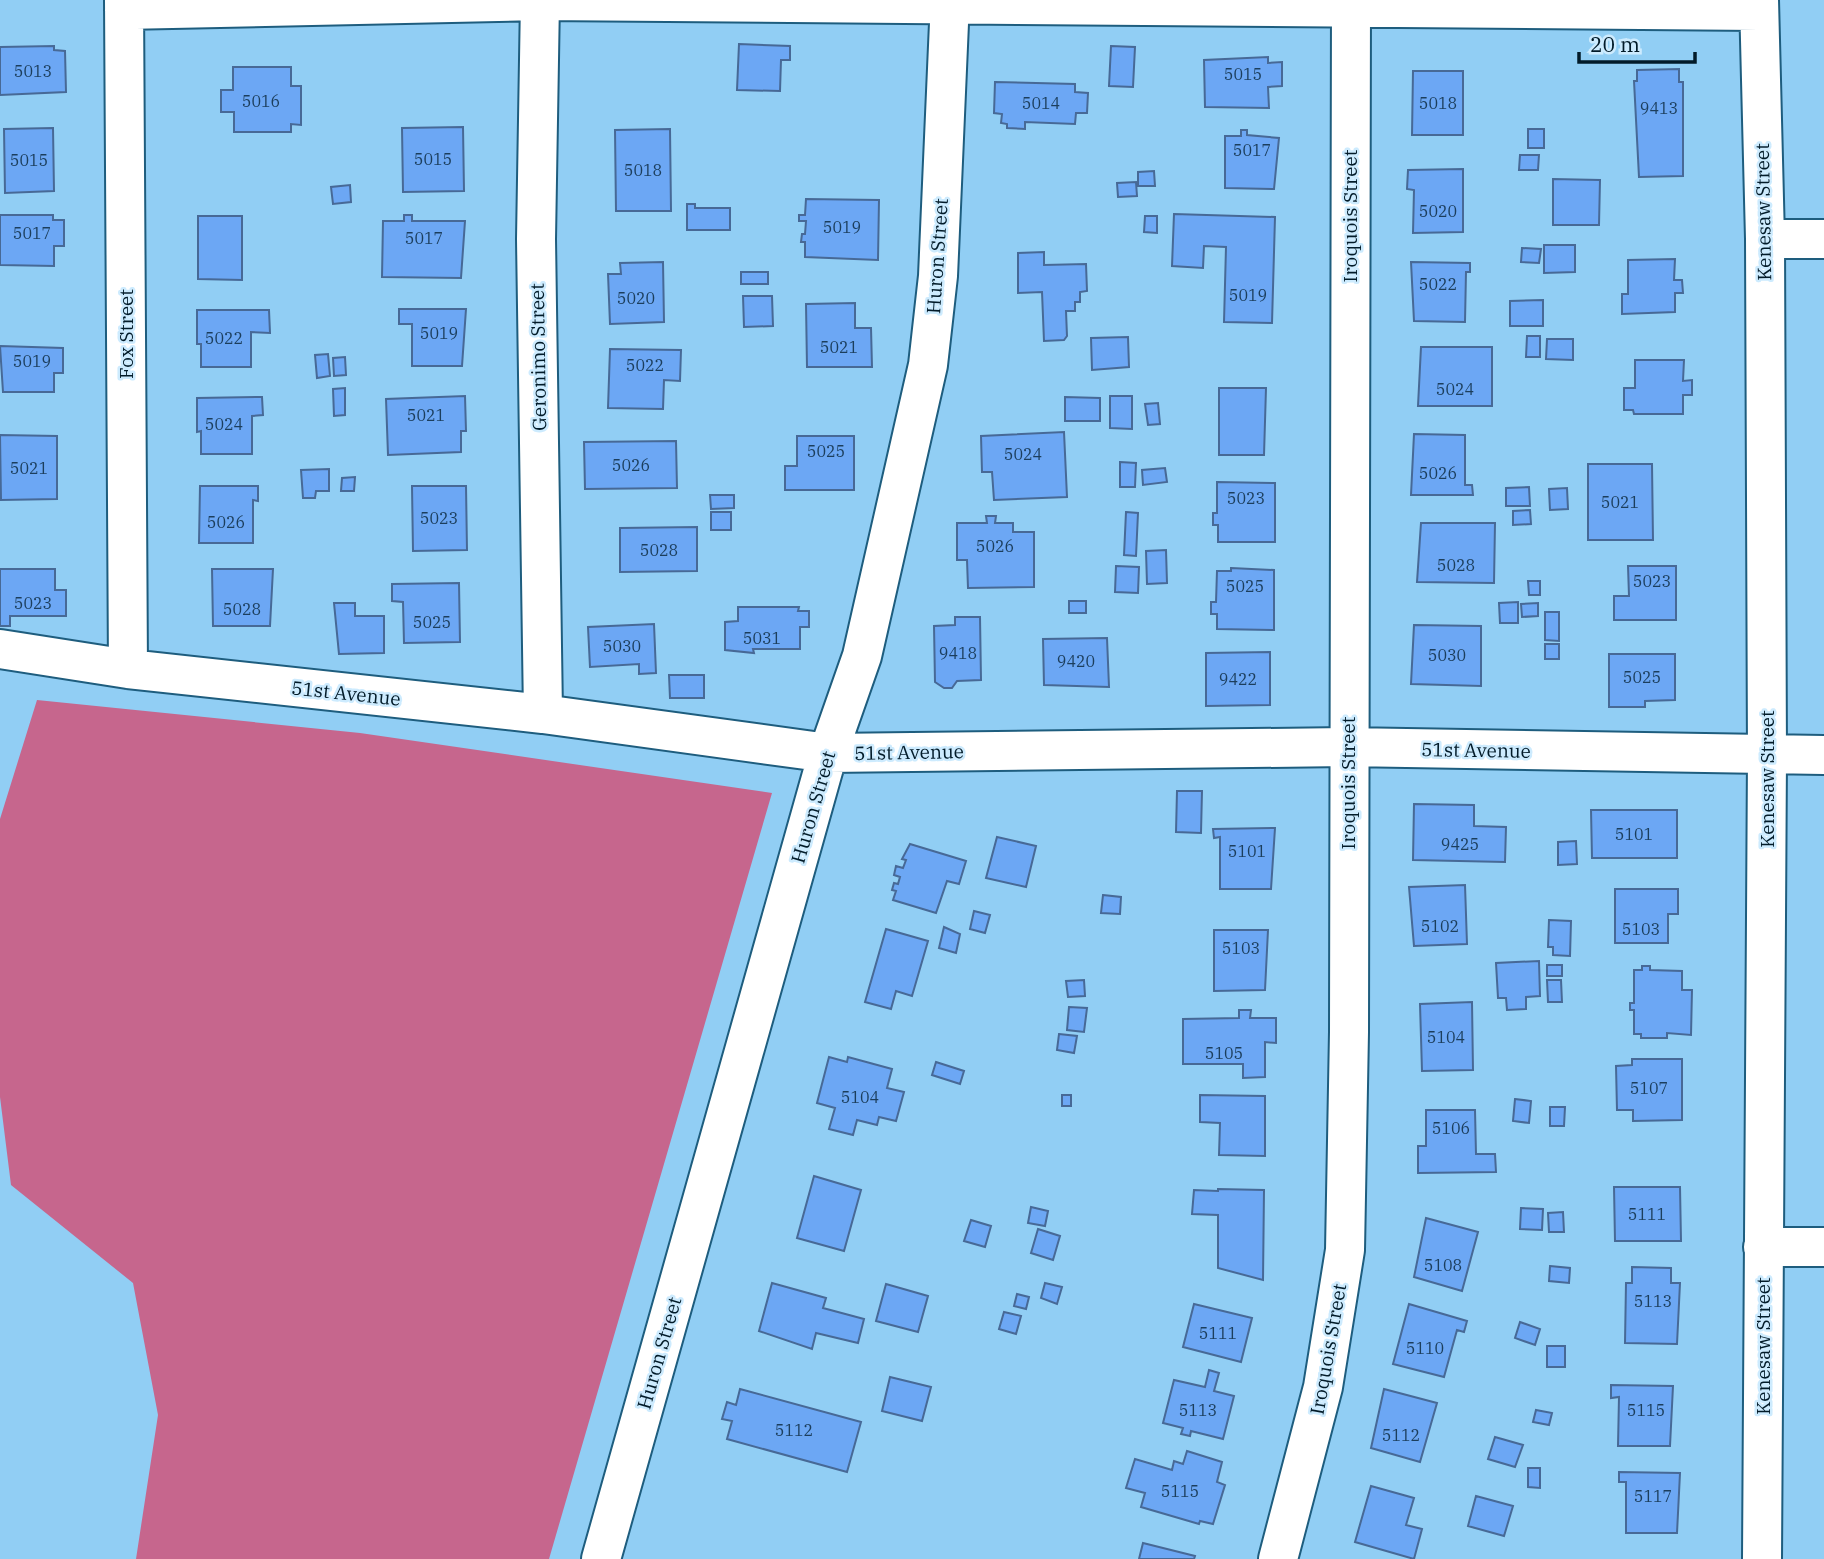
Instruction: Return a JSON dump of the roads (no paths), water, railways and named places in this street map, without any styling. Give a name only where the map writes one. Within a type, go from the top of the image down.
[{"type":"street","points":[[124,5],[540,1],[1759,6]]},
{"type":"street","name":"Geronimo Street","points":[[540,1],[537,239],[543,715]]},
{"type":"street","name":"Huron Street","points":[[601,1559],[828,753],[862,656],[928,365],[938,276],[951,2]]},
{"type":"street","name":"Iroquois Street","points":[[1278,1559],[1323,1387],[1345,1250],[1349,1032],[1347,747],[1351,3]]},
{"type":"street","name":"Fox Street","points":[[124,5],[128,669]]},
{"type":"street","name":"Kenesaw Street","points":[[1759,6],[1765,239],[1767,756],[1762,1559]]},
{"type":"street","points":[[1765,239],[1824,239]]},
{"type":"street","name":"51st Avenue","points":[[0,649],[128,669],[543,715],[828,753],[1347,747],[1824,755]]},
{"type":"street","points":[[1763,1247],[1824,1247]]}]
